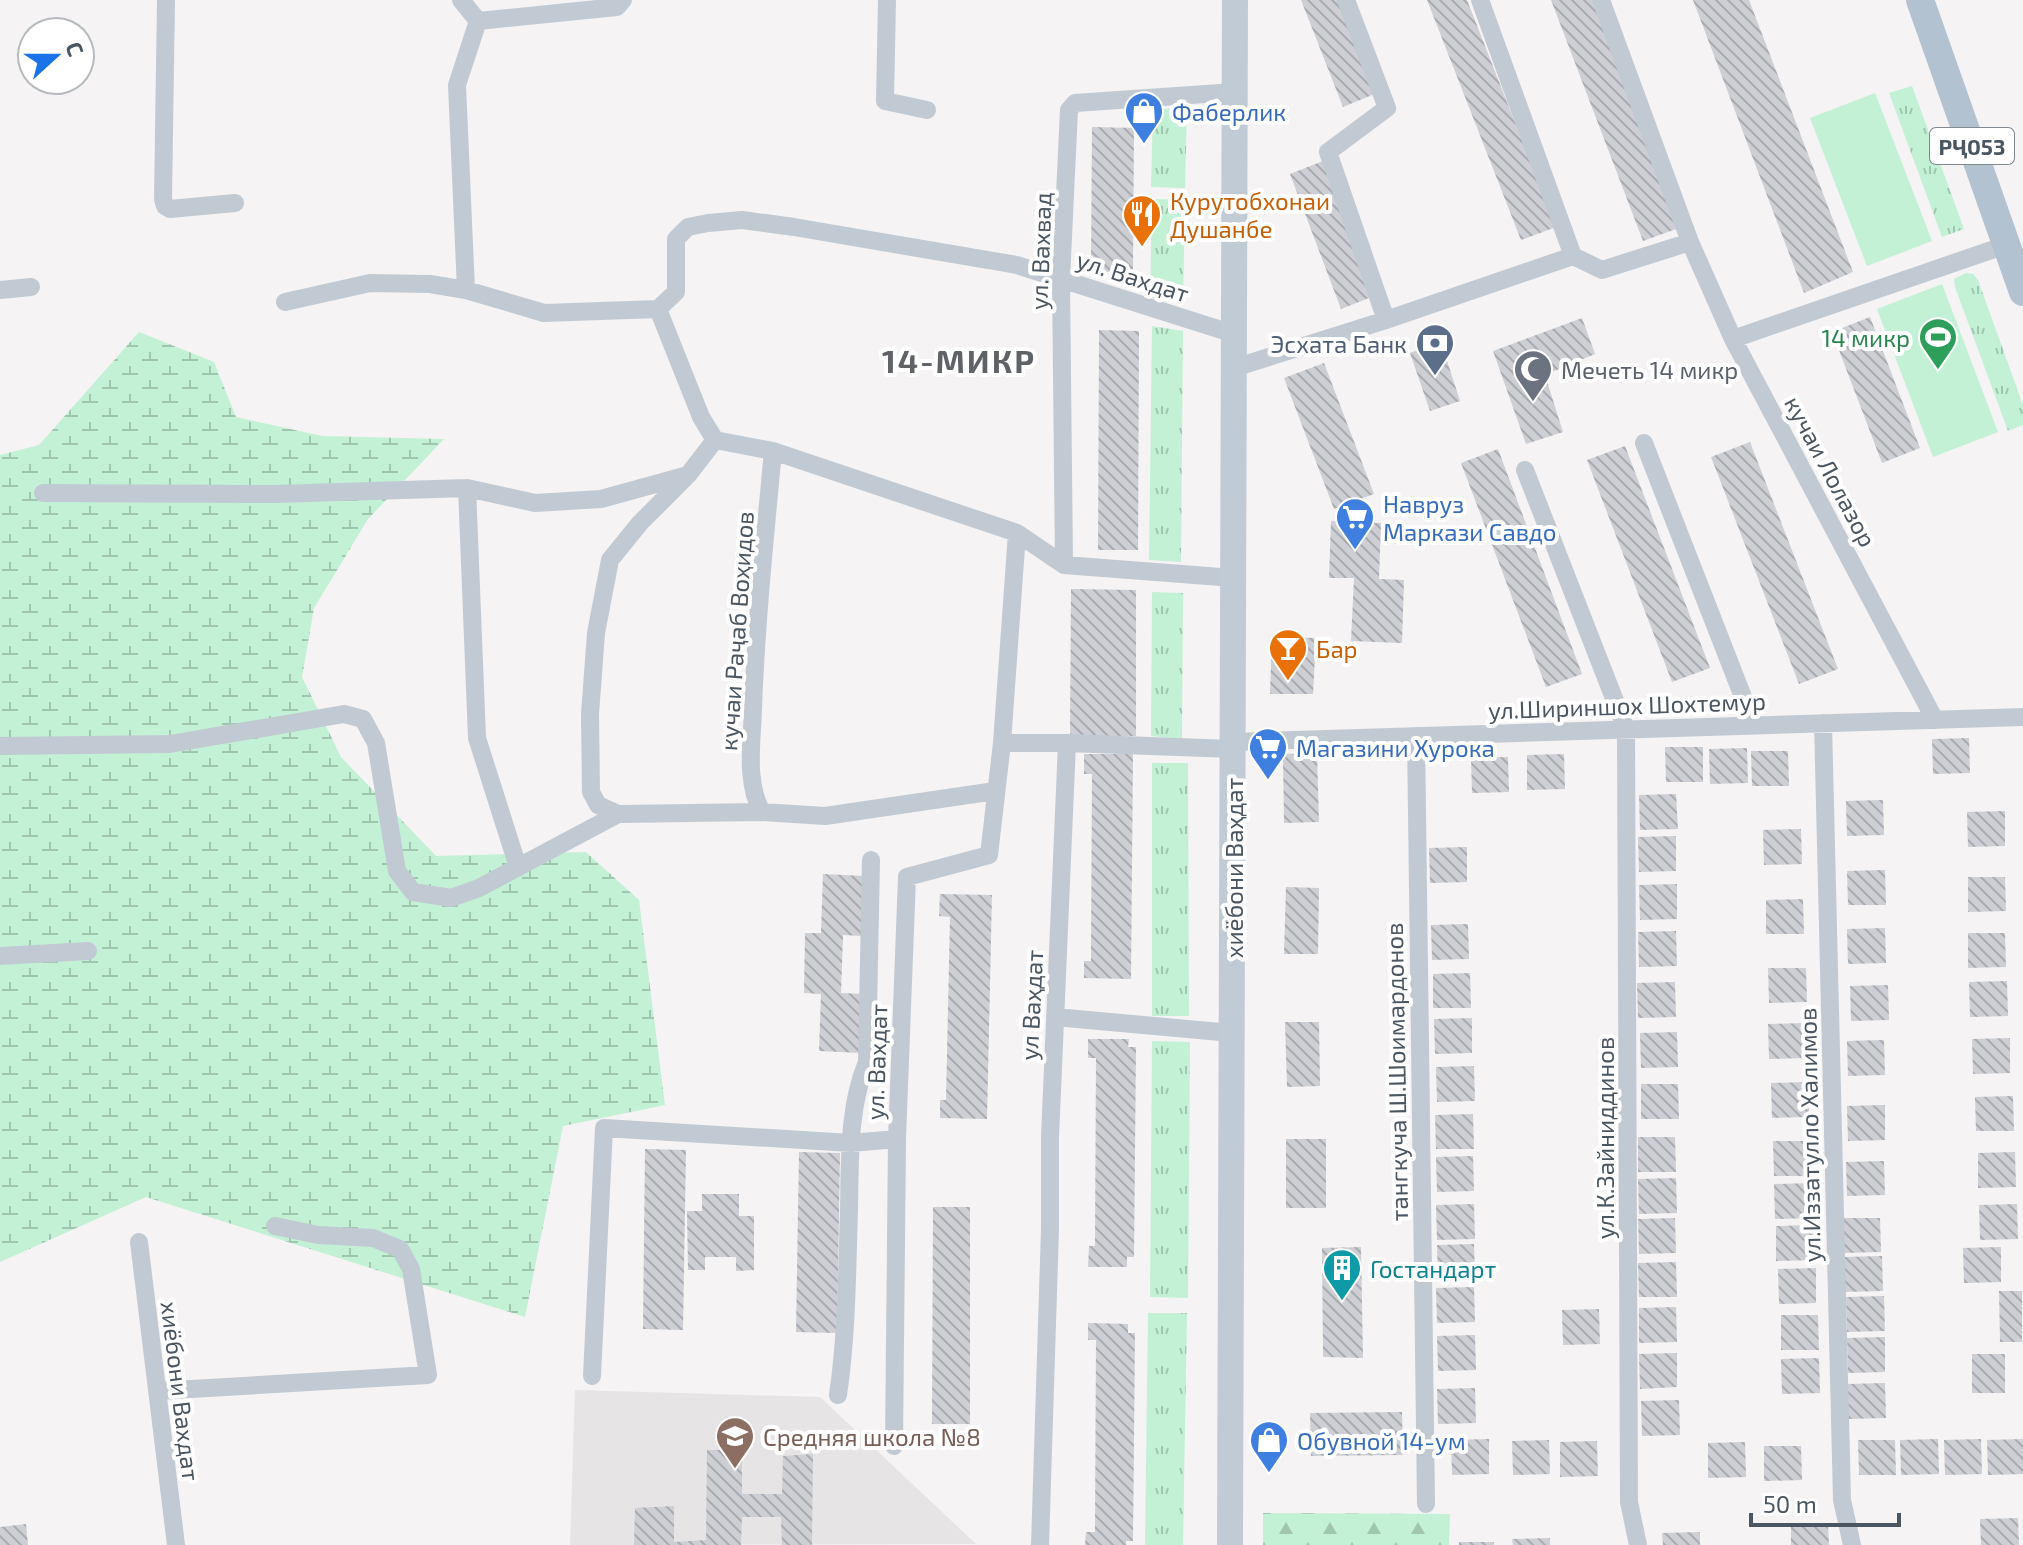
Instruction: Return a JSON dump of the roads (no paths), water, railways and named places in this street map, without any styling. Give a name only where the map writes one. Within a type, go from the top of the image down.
[{"type":"main road","name":"хиёбони Ваҳдат","points":[[1230,1545],[1235,0]]},
{"type":"main road","name":"РҶ053","points":[[1920,0],[2023,292]]},
{"type":"street","points":[[166,0],[165,206],[170,209],[235,203]]},
{"type":"street","points":[[461,0],[478,21]]},
{"type":"street","points":[[478,21],[617,7],[623,0]]},
{"type":"street","points":[[887,0],[885,101],[927,110]]},
{"type":"street","points":[[1346,0],[1387,108],[1328,152],[1391,318]]},
{"type":"street","points":[[1480,0],[1573,256],[1602,270],[1690,242]]},
{"type":"street","name":"кучаи Лолазор","points":[[1601,0],[1690,242],[1733,339],[1935,720]]},
{"type":"street","points":[[466,290],[457,85],[478,21]]},
{"type":"street","name":"ул. Вахвад","points":[[1064,565],[1061,279],[1069,110],[1072,104],[1235,92]]},
{"type":"street","name":"ул. Вахдат","points":[[658,309],[676,292],[676,239],[688,227],[742,220],[1017,265],[1234,334]]},
{"type":"street","points":[[1733,339],[2006,245]]},
{"type":"street","points":[[1234,368],[1573,256]]},
{"type":"street","points":[[285,302],[370,283],[430,284],[466,290],[544,313],[658,309],[701,417],[715,440],[773,451],[1017,533],[1064,565],[1234,578]]},
{"type":"street","points":[[0,290],[31,287]]},
{"type":"street","points":[[715,440],[688,475],[640,523],[610,560],[596,633],[590,714],[591,792],[598,805],[618,814],[762,812],[825,816],[995,791]]},
{"type":"street","points":[[1644,443],[1754,725]]},
{"type":"street","name":"кучаи Раҷаб Воҳидов","points":[[762,812],[754,798],[752,768],[755,638],[773,451]]},
{"type":"street","points":[[1525,470],[1626,729]]},
{"type":"street","points":[[43,493],[275,494],[467,488],[535,503],[601,499],[688,475]]},
{"type":"street","points":[[467,488],[477,738],[518,867]]},
{"type":"street","points":[[1017,533],[1002,743],[1233,745]]},
{"type":"street","points":[[0,746],[170,744],[344,714],[363,719],[376,743],[397,871],[413,892],[451,898],[479,888],[618,814]]},
{"type":"street","name":"ул.Шириншох Шохтемур","points":[[1233,745],[1416,736],[2023,717]]},
{"type":"street","name":"ул.Иззатулло Халимов","points":[[1823,723],[1842,1500],[1852,1545]]},
{"type":"street","name":"ул.К.Зайниддинов","points":[[1626,729],[1629,1502],[1638,1545]]},
{"type":"street","name":"тангкуча Ш.Шоимардонов","points":[[1416,736],[1426,1504]]},
{"type":"street","name":"ул. Вахдат","points":[[894,1446],[897,1139],[907,877],[989,855],[1002,743]]},
{"type":"street","name":"ул Ваҳдат","points":[[1040,1545],[1055,1017],[1067,743]]},
{"type":"street","points":[[838,1395],[846,1340],[851,1143],[867,1062],[871,860]]},
{"type":"street","points":[[0,956],[88,951]]},
{"type":"street","points":[[1055,1017],[1232,1033]]},
{"type":"street","points":[[592,1376],[604,1128],[851,1143],[897,1139]]},
{"type":"street","points":[[157,1391],[428,1375],[411,1269],[400,1249],[373,1238],[318,1235],[275,1226]]},
{"type":"street","name":"хиёбони Вахдат","points":[[139,1242],[176,1545]]},
{"type":"place","name":"Фаберлик","points":[[1144,145]]},
{"type":"place","name":"Курутобхонаи Душанбе","points":[[1142,248]]},
{"type":"place","name":"14 микр","points":[[1938,371]]},
{"type":"place","name":"Эсхата Банк","points":[[1435,377]]},
{"type":"place","name":"Мечеть 14 микр","points":[[1533,403]]},
{"type":"place","name":"Навруз Маркази Савдо","points":[[1355,551]]},
{"type":"place","name":"Бар","points":[[1288,682]]},
{"type":"place","name":"Магазини Хурока","points":[[1268,781]]},
{"type":"place","name":"Гостандарт","points":[[1342,1302]]},
{"type":"place","name":"Средняя школа №8","points":[[735,1470]]},
{"type":"place","name":"Обувной 14-ум","points":[[1269,1474]]},
{"type":"district","name":"14-МИКР","points":[[959,360]]}]
